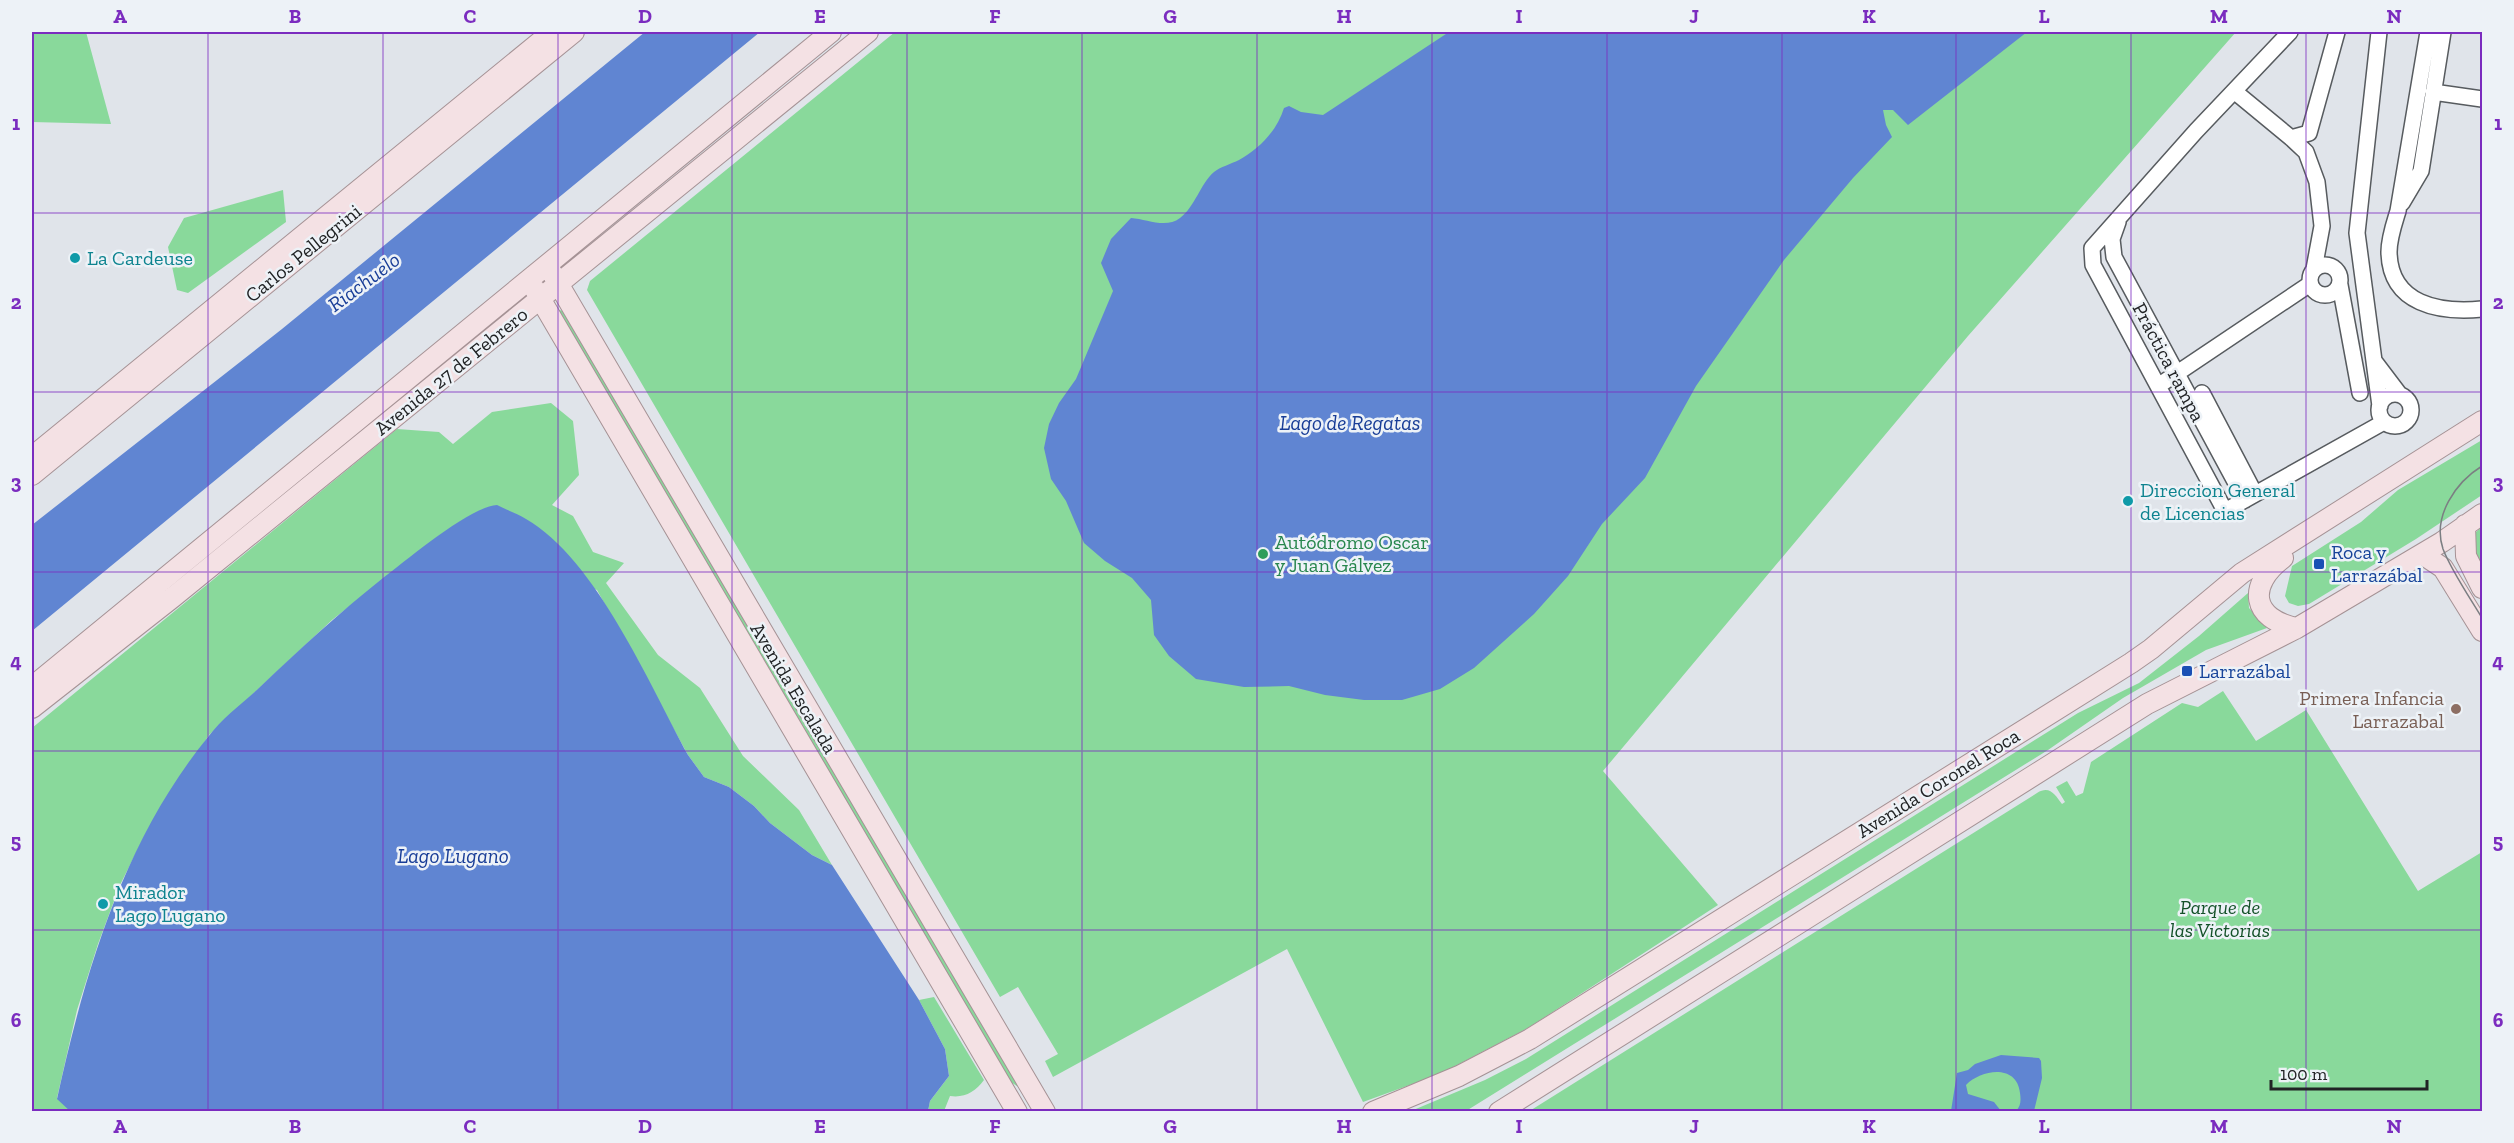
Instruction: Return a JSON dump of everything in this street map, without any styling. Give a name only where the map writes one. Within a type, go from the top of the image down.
[{"type":"main road","name":"Carlos Pellegrini","points":[[32,457],[552,32]]},
{"type":"main road","name":"Carlos Pellegrini","points":[[32,475],[574,32]]},
{"type":"main road","name":"Avenida 27 de Febrero","points":[[32,687],[528,278],[831,32]]},
{"type":"main road","name":"Avenida 27 de Febrero","points":[[32,708],[172,598],[868,32]]},
{"type":"main road","name":"Avenida Escalada","points":[[546,264],[1041,1106]]},
{"type":"main road","name":"Avenida Escalada","points":[[528,278],[1017,1112]]},
{"type":"main road","name":"Avenida Coronel Roca","points":[[1373,1112],[1468,1072],[1540,1033],[2131,663],[2160,642],[2242,573],[2482,421]]},
{"type":"main road","points":[[1499,1112],[2147,704],[2297,628],[2422,554],[2482,514]]},
{"type":"main road","points":[[2465,525],[2466,556],[2482,588]]},
{"type":"main road","points":[[2297,628],[2272,620],[2265,613],[2259,596],[2265,574],[2302,544],[2308,530]]},
{"type":"main road","points":[[2422,554],[2443,568],[2482,631]]},
{"type":"main road","points":[[1017,1112],[1041,1106]]},
{"type":"street","name":"Práctica rampa","points":[[2250,497],[2225,511],[2093,265],[2092,248],[2290,32]]},
{"type":"street","points":[[2291,138],[2309,133],[2337,32]]},
{"type":"street","points":[[2375,362],[2411,406],[2410,416],[2398,426],[2384,422],[2380,417],[2375,362],[2357,233],[2379,32]]},
{"type":"street","points":[[2428,32],[2389,251],[2392,273],[2400,286],[2413,298],[2429,306],[2462,311],[2482,309]]},
{"type":"street","points":[[2398,210],[2421,171],[2443,32]]},
{"type":"street","points":[[2234,91],[2306,152],[2317,182],[2322,226],[2312,276],[2315,292],[2325,296],[2334,293],[2340,285]]},
{"type":"street","points":[[2433,92],[2482,99]]},
{"type":"street","points":[[2120,217],[2112,239],[2114,257],[2178,374],[2250,497]]},
{"type":"street","points":[[2158,386],[2178,374],[2312,276],[2323,265],[2333,267],[2340,274],[2340,285],[2360,393]]},
{"type":"street","points":[[2202,393],[2250,497]]},
{"type":"street","points":[[2380,406],[2390,395],[2400,395]]},
{"type":"street","points":[[2250,497],[2384,422]]},
{"type":"green space","points":[[32,32],[86,32],[111,124],[32,122]]},
{"type":"green space","name":"Autódromo Oscar y Juan Gálvez","points":[[895,32],[2236,32],[1968,336],[1603,771],[1718,905],[1528,1028],[1440,1074],[1363,1102],[1287,949],[1053,1077],[1045,1061],[1058,1054],[1018,987],[1000,997],[587,290],[590,281]]},
{"type":"green space","points":[[283,190],[286,222],[188,293],[177,290],[168,247],[184,218]]},
{"type":"green space","points":[[559,310],[564,311],[1020,1088],[1008,1080],[557,314]]},
{"type":"green space","points":[[551,403],[573,421],[579,475],[552,505],[573,516],[593,552],[624,563],[606,583],[658,655],[700,688],[743,756],[799,810],[832,865],[812,855],[770,823],[754,806],[729,787],[704,777],[688,755],[597,590],[440,535],[332,620],[209,735],[145,835],[120,885],[98,944],[77,1010],[57,1098],[71,1111],[32,1112],[32,728],[397,429],[439,432],[453,444],[492,412]]},
{"type":"green space","points":[[2482,440],[2482,495],[2416,539],[2309,604],[2298,606],[2289,603],[2285,596],[2292,566],[2361,522],[2398,490]]},
{"type":"green space","points":[[2482,527],[2482,572],[2469,552],[2476,532]]},
{"type":"green space","points":[[2248,593],[2249,608],[2267,628],[2206,650],[2123,698],[2048,750],[1466,1111],[1411,1111],[1485,1080],[1526,1059],[2078,713],[2139,683],[2199,636]]},
{"type":"green space","name":"Parque de las Victorias","points":[[2223,691],[2256,741],[2306,710],[2418,891],[2482,852],[2482,1111],[1528,1112],[2037,793],[2049,791],[2062,804],[2065,802],[2056,787],[2067,781],[2076,796],[2083,793],[2091,762],[2182,703],[2198,707]]},
{"type":"green space","points":[[934,997],[984,1080],[969,1093],[950,1096],[944,1111],[928,1111],[930,1101],[949,1076],[945,1049],[919,1000]]},
{"type":"water","name":"Riachuelo","points":[[645,32],[760,32],[32,631],[32,525],[282,329]]},
{"type":"water","name":"Lago de Regatas","points":[[1449,32],[2027,32],[1908,125],[1893,110],[1883,110],[1886,125],[1892,137],[1853,178],[1784,260],[1696,386],[1645,478],[1602,524],[1568,576],[1534,614],[1474,668],[1440,689],[1402,700],[1364,700],[1325,695],[1289,686],[1244,687],[1196,679],[1169,656],[1154,635],[1151,600],[1132,578],[1105,561],[1084,543],[1066,501],[1051,479],[1044,448],[1049,424],[1059,403],[1076,379],[1113,291],[1101,263],[1111,239],[1131,218],[1169,223],[1180,218],[1190,208],[1214,172],[1246,156],[1260,145],[1277,124],[1284,108],[1289,106],[1301,112],[1323,115]]},
{"type":"water","name":"Lago Lugano","points":[[497,505],[523,517],[551,538],[575,563],[598,593],[619,625],[688,755],[704,777],[729,787],[754,806],[770,823],[812,855],[832,865],[919,1000],[945,1049],[949,1076],[930,1101],[928,1111],[71,1112],[57,1099],[95,955],[131,863],[153,819],[179,777],[208,737],[226,717],[305,645],[383,578],[455,524],[485,508]]},
{"type":"water","points":[[2001,1055],[2039,1058],[2041,1061],[2042,1078],[2034,1111],[2016,1111],[2020,1100],[2017,1084],[2013,1077],[1998,1072],[1981,1075],[1966,1085],[1968,1094],[1994,1102],[2001,1111],[1951,1111],[1957,1073]]},
{"type":"tram line","points":[[2482,466],[2463,481],[2449,501],[2444,512],[2440,537],[2451,566],[2482,618]]},
{"type":"place","name":"La Cardeuse","points":[[75,258]]},
{"type":"place","name":"Direccion General de Licencias","points":[[2128,501]]},
{"type":"place","name":"Autódromo Oscar y Juan Gálvez","points":[[1263,554]]},
{"type":"place","name":"Roca y Larrazábal","points":[[2319,564]]},
{"type":"place","name":"Larrazábal","points":[[2187,671]]},
{"type":"place","name":"Primera Infancia Larrazabal","points":[[2456,709]]},
{"type":"place","name":"Mirador Lago Lugano","points":[[103,904]]}]
